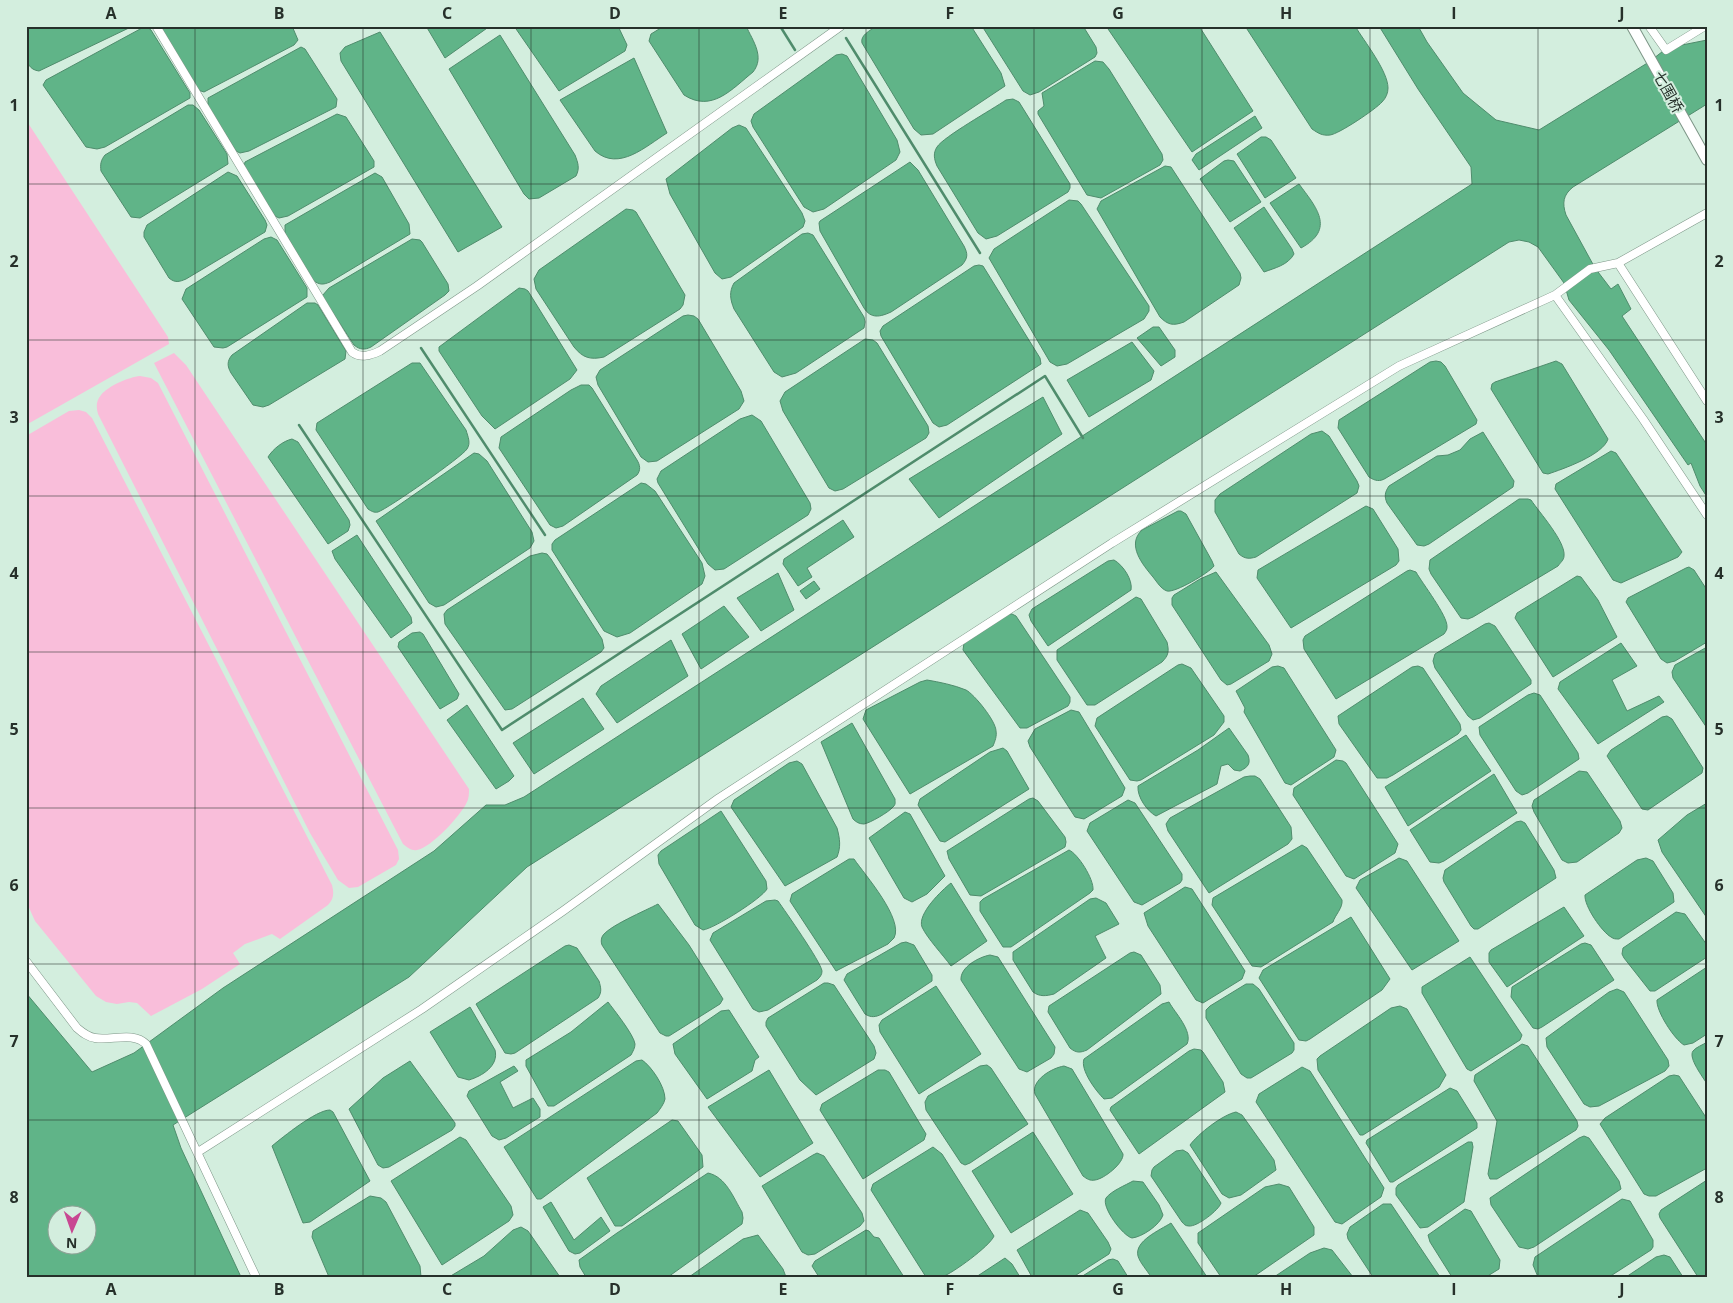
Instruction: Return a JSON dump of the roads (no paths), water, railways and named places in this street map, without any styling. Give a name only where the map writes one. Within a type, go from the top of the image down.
[{"type":"street","points":[[156,26],[352,352],[363,356],[372,355],[380,351],[477,286],[841,26]]},
{"type":"street","name":"七围桥","points":[[1632,26],[1707,160]]},
{"type":"street","points":[[1649,26],[1666,50],[1705,26]]},
{"type":"street","points":[[198,1152],[422,1009],[719,798],[1112,543],[1399,366],[1555,294],[1590,269],[1618,263],[1707,213]]},
{"type":"street","points":[[1618,263],[1707,401]]},
{"type":"street","points":[[1555,294],[1643,419],[1707,515]]},
{"type":"street","points":[[26,961],[77,1028],[85,1035],[95,1038],[136,1038],[146,1044],[256,1277]]},
{"type":"waterway","points":[[780,26],[795,50]]},
{"type":"waterway","points":[[846,38],[980,253]]},
{"type":"waterway","points":[[421,348],[545,535]]},
{"type":"waterway","points":[[299,425],[502,730],[1045,376],[1083,438]]}]
